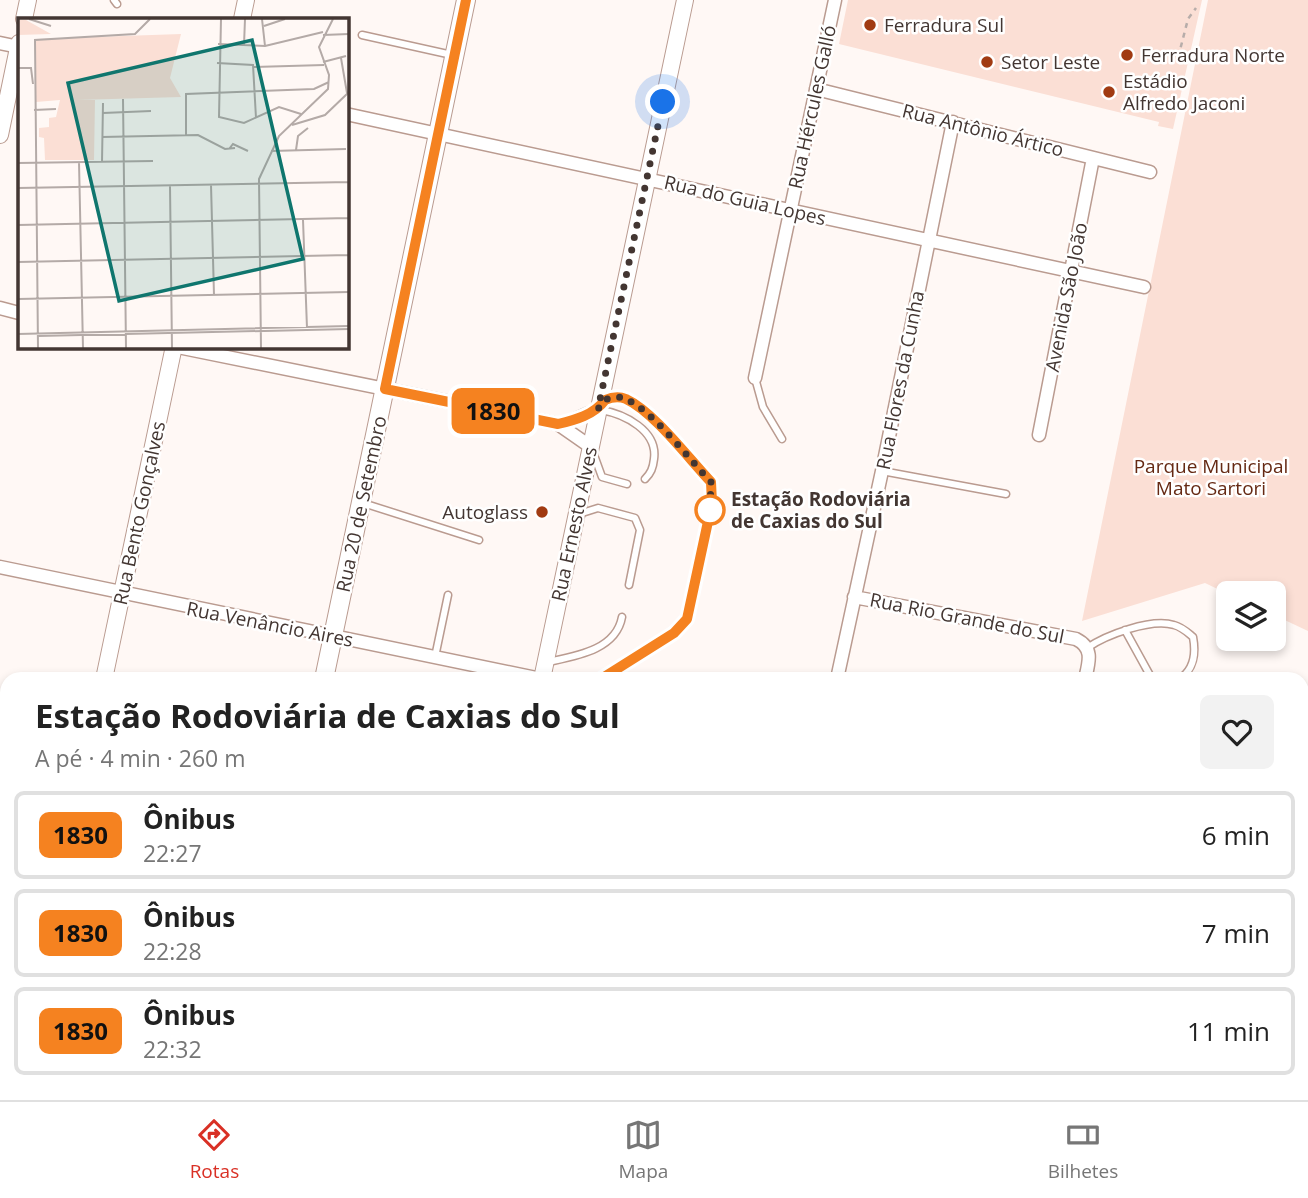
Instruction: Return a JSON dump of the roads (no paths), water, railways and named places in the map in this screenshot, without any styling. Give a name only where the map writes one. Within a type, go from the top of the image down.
[{"type":"main road","name":"Rua 20 de Setembro","points":[[326,672],[466,0]]},
{"type":"street","points":[[24,18],[28,0]]},
{"type":"street","points":[[242,18],[246,0]]},
{"type":"street","name":"Rua Ernesto Alves","points":[[543,672],[685,0]]},
{"type":"street","name":"Rua Hércules Galló","points":[[755,378],[835,0]]},
{"type":"street","points":[[0,43],[18,46]]},
{"type":"street","points":[[0,135],[18,51]]},
{"type":"street","name":"Rua Antônio Ártico","points":[[816,89],[1150,172]]},
{"type":"street","name":"Rua do Guia Lopes","points":[[348,114],[1144,287]]},
{"type":"street","name":"Rua Flores da Cunha","points":[[838,672],[882,471],[953,122]]},
{"type":"street","name":"Avenida São João","points":[[1039,435],[1093,158]]},
{"type":"street","points":[[0,308],[18,313]]},
{"type":"street","name":"Rua Bento Gonçalves","points":[[105,672],[173,348]]},
{"type":"street","points":[[178,348],[558,424],[591,447]]},
{"type":"street","points":[[558,424],[598,409]]},
{"type":"street","name":"Rua Venâncio Aires","points":[[0,568],[507,672]]},
{"type":"street","name":"Rua Rio Grande do Sul","points":[[854,597],[1067,637],[1082,642],[1087,648],[1089,661],[1087,672]]},
{"type":"lane","points":[[362,35],[455,56]]},
{"type":"lane","points":[[755,378],[763,407],[782,439]]},
{"type":"lane","points":[[612,672],[674,633],[687,619],[712,503],[711,482],[643,410],[626,399],[618,397],[605,400],[598,409],[623,415],[653,441],[653,466],[645,479]]},
{"type":"lane","points":[[591,447],[602,477],[627,484]]},
{"type":"lane","points":[[882,471],[1006,494]]},
{"type":"lane","points":[[361,502],[479,540]]},
{"type":"lane","points":[[576,515],[598,508],[635,518],[640,530],[629,585]]},
{"type":"lane","points":[[435,657],[448,596]]},
{"type":"lane","points":[[546,663],[608,643],[620,628],[622,617]]},
{"type":"lane","points":[[1087,648],[1125,630],[1166,623],[1177,625],[1193,637],[1195,649],[1188,672]]},
{"type":"lane","points":[[1125,630],[1148,672]]},
{"type":"place","name":"Ferradura Sul","points":[[870,25]]},
{"type":"place","name":"Ferradura Norte","points":[[1127,55]]},
{"type":"place","name":"Setor Leste","points":[[987,62]]},
{"type":"place","name":"Estádio Alfredo Jaconi","points":[[1109,92]]},
{"type":"place","name":"Estação Rodoviária de Caxias do Sul","points":[[710,510]]},
{"type":"place","name":"Autoglass","points":[[542,512]]},
{"type":"park label","name":"Parque Municipal Mato Sartori","points":[[1211,477]]}]
